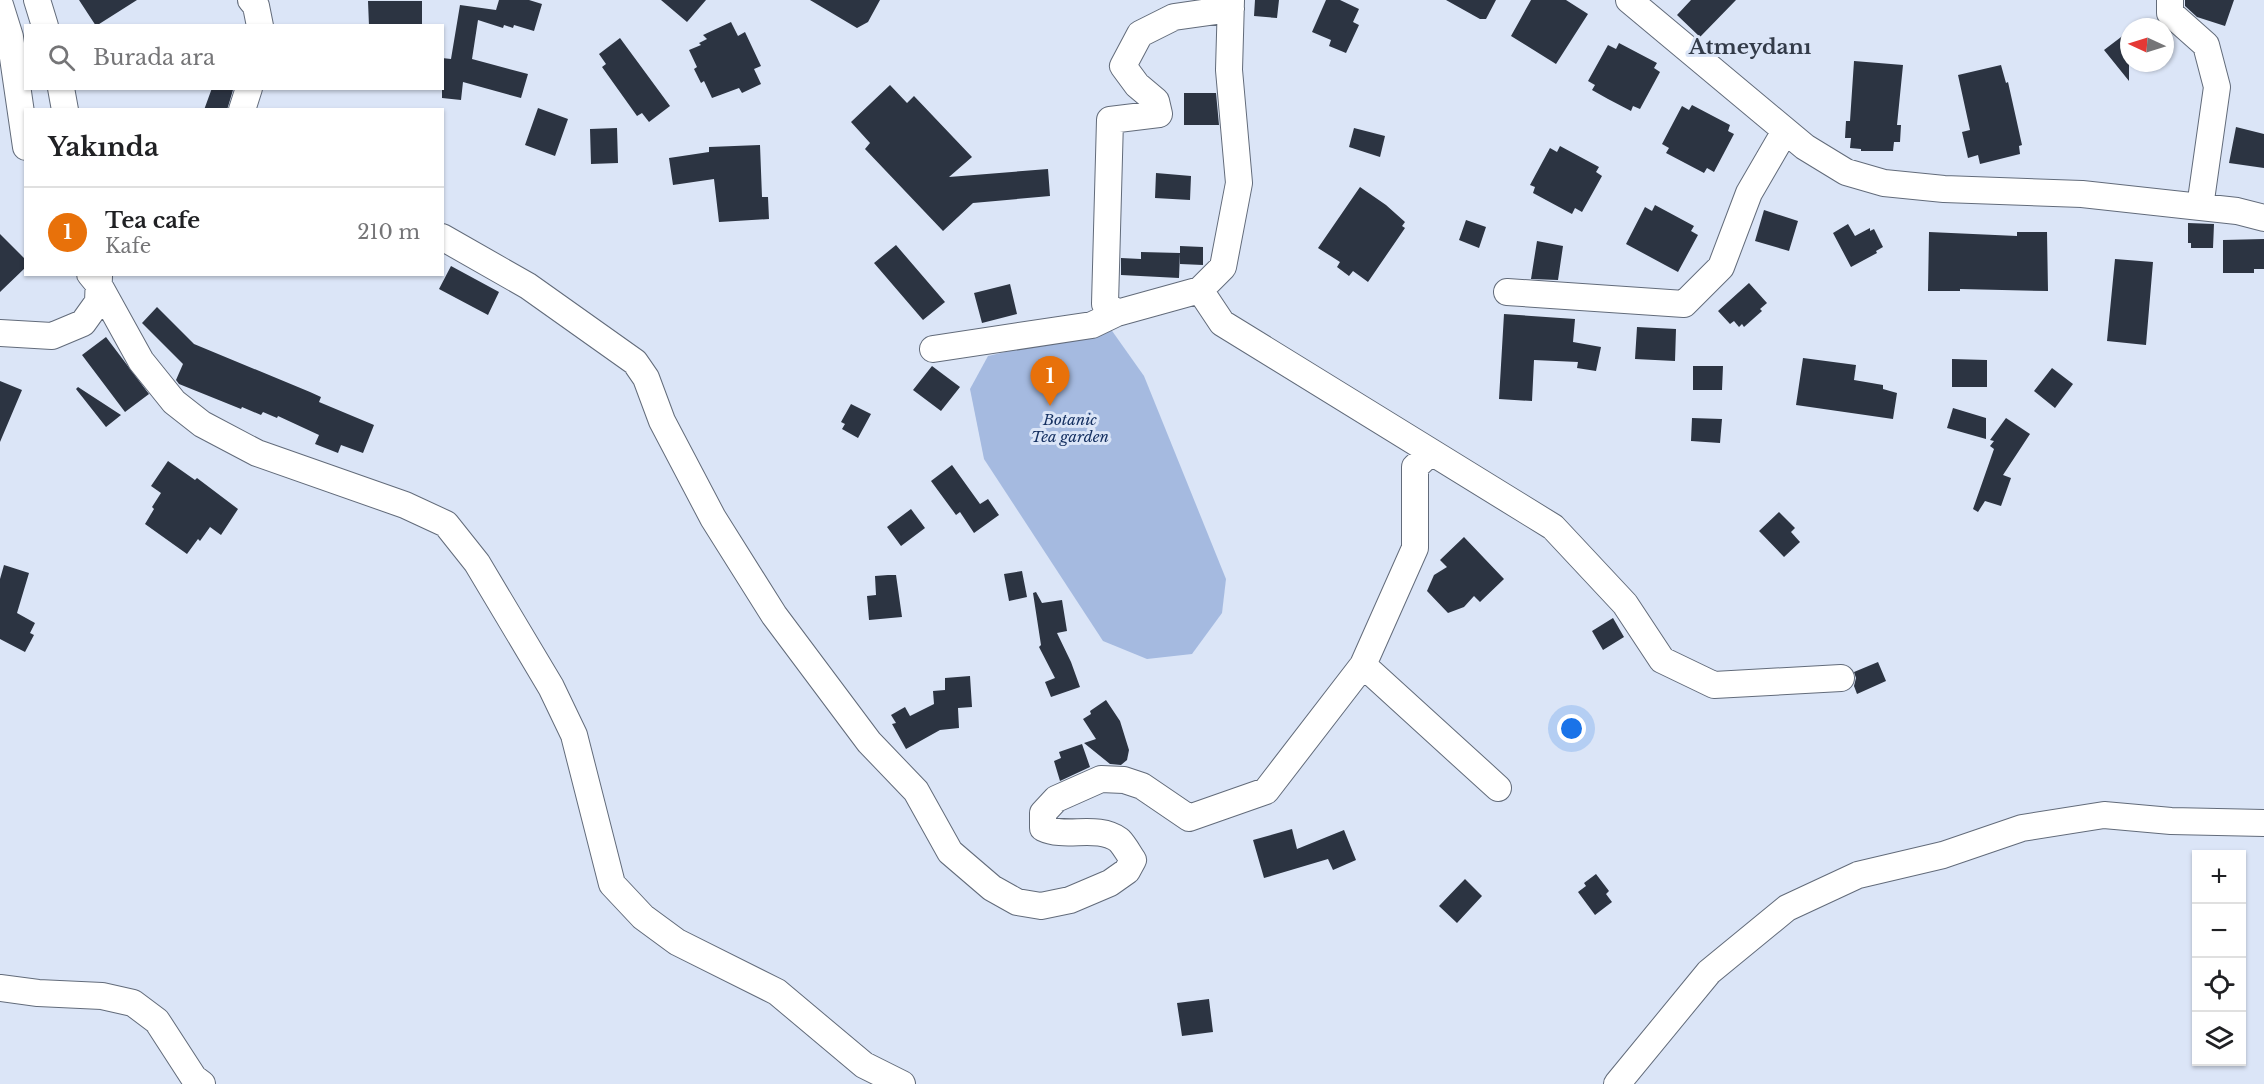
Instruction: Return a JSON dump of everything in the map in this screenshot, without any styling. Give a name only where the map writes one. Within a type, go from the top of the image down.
[{"type":"street","points":[[37,0],[44,24]]},
{"type":"street","points":[[251,0],[256,6],[260,24]]},
{"type":"street","points":[[1629,0],[1805,147],[1846,172],[1884,183],[1944,189],[2082,194],[2237,211],[2264,218]]},
{"type":"street","points":[[2170,0],[2170,14],[2206,45],[2217,87],[2200,207]]},
{"type":"street","points":[[0,5],[10,37],[24,133]]},
{"type":"street","points":[[933,349],[1092,325],[1117,313],[1200,290],[1223,267],[1239,183],[1229,70],[1231,5],[1174,17],[1140,34],[1123,66],[1137,85],[1156,101],[1159,114],[1110,120],[1105,304],[1117,313]]},
{"type":"street","points":[[0,99],[10,37]]},
{"type":"street","points":[[61,90],[65,108]]},
{"type":"street","points":[[243,108],[248,90]]},
{"type":"street","points":[[1507,292],[1684,304],[1721,267],[1749,193],[1785,131]]},
{"type":"street","points":[[444,238],[528,286],[635,362],[646,378],[662,421],[713,518],[774,615],[869,742],[916,790],[950,852],[992,888],[1017,902],[1041,906],[1070,900],[1110,883],[1127,871],[1133,860],[1120,841],[1101,833],[1053,832],[1043,828],[1043,813],[1056,799],[1101,779],[1124,780],[1142,786],[1189,818],[1266,791],[1363,664],[1414,548],[1415,467],[1431,452]]},
{"type":"street","points":[[0,333],[52,336],[84,323],[98,302],[96,278]]},
{"type":"street","points":[[96,278],[141,361],[174,402],[202,424],[257,453],[405,505],[446,524],[477,563],[551,687],[574,735],[612,884],[642,918],[677,942],[777,992],[864,1065],[902,1084]]},
{"type":"street","points":[[1200,290],[1222,323],[1553,527],[1626,604],[1662,660],[1714,685],[1841,678]]},
{"type":"street","points":[[1363,664],[1498,788]]},
{"type":"street","points":[[1617,1084],[1709,972],[1787,908],[1858,875],[1943,855],[2022,828],[2104,815],[2171,821],[2264,823]]},
{"type":"street","points":[[0,988],[38,993],[102,996],[133,1003],[157,1021],[194,1078],[202,1084]]},
{"type":"green space","name":"Botanic Tea garden","points":[[1110,328],[1144,376],[1226,579],[1222,613],[1192,654],[1147,659],[1103,641],[984,459],[970,389],[988,356]]},
{"type":"building","points":[[79,0],[137,0],[99,24],[95,24]]},
{"type":"building","points":[[499,0],[529,0],[542,4],[534,31],[514,25],[513,28],[504,25],[503,28],[478,20],[472,59],[528,74],[521,98],[463,82],[461,100],[442,98],[444,58],[451,59],[460,5],[496,10]]},
{"type":"building","points":[[661,0],[706,0],[687,22]]},
{"type":"building","points":[[810,0],[880,0],[868,22],[857,28]]},
{"type":"building","points":[[1255,0],[1279,0],[1277,18],[1254,16]]},
{"type":"building","points":[[1326,0],[1340,0],[1359,9],[1353,22],[1359,25],[1346,53],[1329,46],[1331,40],[1312,32]]},
{"type":"building","points":[[1446,0],[1496,0],[1486,19],[1480,19]]},
{"type":"building","points":[[1531,0],[1566,0],[1588,14],[1556,64],[1511,36]]},
{"type":"building","points":[[1691,0],[1736,0],[1700,37],[1677,15]]},
{"type":"building","points":[[2185,0],[2234,0],[2225,26],[2197,17],[2185,6]]},
{"type":"building","points":[[368,1],[422,1],[422,24],[369,24]]},
{"type":"building","points":[[731,22],[738,36],[745,32],[761,66],[754,69],[761,84],[742,93],[739,88],[712,98],[704,81],[701,83],[694,69],[697,67],[689,50],[701,45],[699,43],[707,39],[703,35]]},
{"type":"building","points":[[620,38],[670,106],[649,122],[642,113],[637,116],[602,67],[606,64],[599,54]]},
{"type":"building","points":[[2120,38],[2120,70],[2104,50]]},
{"type":"building","points":[[1619,43],[1657,63],[1654,68],[1660,72],[1640,109],[1633,106],[1631,111],[1608,99],[1592,90],[1595,85],[1588,81],[1608,45],[1616,49]]},
{"type":"building","points":[[1854,61],[1903,65],[1897,125],[1901,125],[1900,142],[1894,142],[1893,151],[1861,151],[1861,149],[1850,148],[1851,138],[1845,138],[1846,121],[1850,121]]},
{"type":"building","points":[[2001,65],[2006,83],[2008,82],[2022,145],[2019,146],[2020,154],[1980,164],[1978,155],[1968,158],[1962,132],[1970,130],[1958,75]]},
{"type":"building","points":[[2122,72],[2129,72],[2129,81]]},
{"type":"building","points":[[890,85],[907,103],[914,96],[972,157],[949,177],[1048,169],[1050,196],[973,203],[943,231],[865,149],[870,143],[851,122]]},
{"type":"building","points":[[211,90],[233,90],[228,108],[205,108]]},
{"type":"building","points":[[1184,93],[1216,93],[1219,125],[1184,125]]},
{"type":"building","points":[[1692,105],[1730,125],[1728,131],[1734,134],[1714,172],[1707,168],[1704,173],[1666,153],[1669,148],[1662,144],[1682,106],[1689,110]]},
{"type":"building","points":[[538,108],[568,119],[555,156],[525,145]]},
{"type":"building","points":[[2236,127],[2264,134],[2264,168],[2229,163]]},
{"type":"building","points":[[617,128],[618,163],[591,164],[590,129]]},
{"type":"building","points":[[1354,128],[1385,136],[1380,157],[1349,147]]},
{"type":"building","points":[[760,145],[762,197],[768,197],[769,219],[719,222],[714,179],[673,185],[669,158],[709,152],[709,147]]},
{"type":"building","points":[[1560,146],[1599,167],[1596,172],[1602,176],[1582,212],[1575,208],[1572,214],[1533,193],[1535,187],[1530,185],[1550,148],[1557,152]]},
{"type":"building","points":[[1156,173],[1191,176],[1190,200],[1155,198]]},
{"type":"building","points":[[1360,187],[1405,222],[1402,226],[1405,228],[1368,282],[1353,271],[1349,276],[1337,267],[1340,262],[1318,248]]},
{"type":"building","points":[[1655,205],[1694,226],[1691,231],[1698,235],[1678,272],[1626,244],[1645,207],[1652,211]]},
{"type":"building","points":[[1764,210],[1798,221],[1789,251],[1755,241]]},
{"type":"building","points":[[1466,220],[1486,227],[1479,248],[1459,240]]},
{"type":"building","points":[[2188,223],[2214,224],[2213,248],[2191,248],[2191,243],[2188,243]]},
{"type":"building","points":[[1848,224],[1855,236],[1870,228],[1870,231],[1874,229],[1883,247],[1876,251],[1877,253],[1851,267],[1833,233]]},
{"type":"building","points":[[1929,232],[2017,236],[2017,232],[2047,232],[2048,291],[1960,289],[1960,291],[1928,291]]},
{"type":"building","points":[[0,234],[24,258],[24,269],[0,292]]},
{"type":"building","points":[[2264,239],[2264,269],[2254,269],[2254,273],[2223,273],[2223,240]]},
{"type":"building","points":[[1537,241],[1563,246],[1558,280],[1531,279]]},
{"type":"building","points":[[896,245],[945,302],[923,320],[874,263]]},
{"type":"building","points":[[1180,246],[1203,247],[1203,265],[1180,264]]},
{"type":"building","points":[[1141,252],[1180,253],[1179,278],[1121,275],[1121,258],[1141,259]]},
{"type":"building","points":[[2115,259],[2153,262],[2146,345],[2107,341]]},
{"type":"building","points":[[451,266],[499,292],[488,315],[439,289]]},
{"type":"building","points":[[1749,283],[1767,303],[1760,309],[1762,311],[1744,327],[1742,324],[1739,327],[1734,321],[1730,324],[1718,311]]},
{"type":"building","points":[[1010,284],[1017,314],[982,323],[974,293]]},
{"type":"building","points":[[157,307],[194,344],[310,392],[321,397],[319,402],[374,425],[363,453],[341,445],[338,453],[315,444],[319,435],[278,416],[277,418],[263,412],[261,415],[242,407],[241,409],[179,384],[176,380],[183,364],[142,323]]},
{"type":"building","points":[[1504,314],[1575,319],[1573,342],[1601,347],[1596,371],[1577,368],[1578,362],[1534,360],[1532,401],[1499,399]]},
{"type":"building","points":[[1637,327],[1676,329],[1675,361],[1635,359]]},
{"type":"building","points":[[106,337],[149,394],[125,412],[82,355]]},
{"type":"building","points":[[1803,358],[1856,365],[1854,380],[1883,385],[1883,389],[1897,393],[1893,419],[1796,405]]},
{"type":"building","points":[[1952,359],[1987,360],[1987,387],[1952,387]]},
{"type":"building","points":[[932,366],[960,387],[941,411],[913,390]]},
{"type":"building","points":[[1693,366],[1723,366],[1722,390],[1693,390]]},
{"type":"building","points":[[2052,368],[2073,384],[2055,408],[2034,391]]},
{"type":"building","points":[[0,381],[22,390],[0,442]]},
{"type":"building","points":[[78,387],[121,415],[106,427],[76,389]]},
{"type":"building","points":[[851,404],[871,414],[858,438],[842,429],[845,424],[841,422]]},
{"type":"building","points":[[1953,408],[1986,418],[1986,439],[1947,428]]},
{"type":"building","points":[[1692,418],[1722,419],[1720,443],[1691,441]]},
{"type":"building","points":[[2006,418],[2030,434],[2003,475],[2011,478],[2001,506],[1985,501],[1978,512],[1973,509],[1994,449],[1990,446],[1994,441],[1990,440]]},
{"type":"building","points":[[168,461],[195,480],[197,478],[238,509],[221,535],[210,527],[187,554],[145,524],[161,493],[151,486]]},
{"type":"building","points":[[952,465],[980,504],[988,499],[999,515],[974,533],[960,512],[956,515],[931,481]]},
{"type":"building","points":[[911,509],[925,528],[901,546],[887,527]]},
{"type":"building","points":[[1779,512],[1795,528],[1791,532],[1800,542],[1784,557],[1759,531]]},
{"type":"building","points":[[1464,537],[1504,579],[1480,602],[1474,596],[1464,607],[1448,613],[1427,591],[1434,575],[1447,567],[1440,560]]},
{"type":"building","points":[[4,565],[29,573],[17,613],[35,623],[30,633],[34,635],[25,652],[0,639],[0,579]]},
{"type":"building","points":[[1022,571],[1027,597],[1009,601],[1004,574]]},
{"type":"building","points":[[896,575],[902,617],[869,620],[867,596],[876,595],[875,576]]},
{"type":"building","points":[[1036,592],[1042,603],[1062,600],[1067,631],[1057,633],[1080,687],[1051,697],[1045,682],[1055,678],[1039,647],[1041,645],[1033,593]]},
{"type":"building","points":[[1613,618],[1624,637],[1603,650],[1592,631]]},
{"type":"building","points":[[1878,662],[1886,681],[1857,694],[1854,686],[1856,678],[1854,672]]},
{"type":"building","points":[[970,676],[972,707],[958,708],[959,728],[940,730],[906,749],[892,724],[896,723],[891,715],[905,707],[910,716],[934,704],[933,691],[945,690],[945,678]]},
{"type":"building","points":[[1106,700],[1120,721],[1129,750],[1127,760],[1121,765],[1110,764],[1084,743],[1096,739],[1083,719]]},
{"type":"building","points":[[1082,744],[1090,767],[1060,781],[1054,761],[1061,758],[1059,752]]},
{"type":"building","points":[[1292,829],[1297,849],[1344,830],[1356,860],[1333,870],[1328,859],[1264,878],[1253,840]]},
{"type":"building","points":[[1596,874],[1609,891],[1606,894],[1612,902],[1595,915],[1578,892],[1586,886],[1584,883]]},
{"type":"building","points":[[1465,879],[1482,896],[1457,923],[1439,906]]},
{"type":"building","points":[[1209,999],[1213,1032],[1182,1036],[1177,1003]]},
{"type":"place","name":"Tea cafe","points":[[1050,406]]},
{"type":"district","name":"Atmeydanı","points":[[1750,47]]}]
